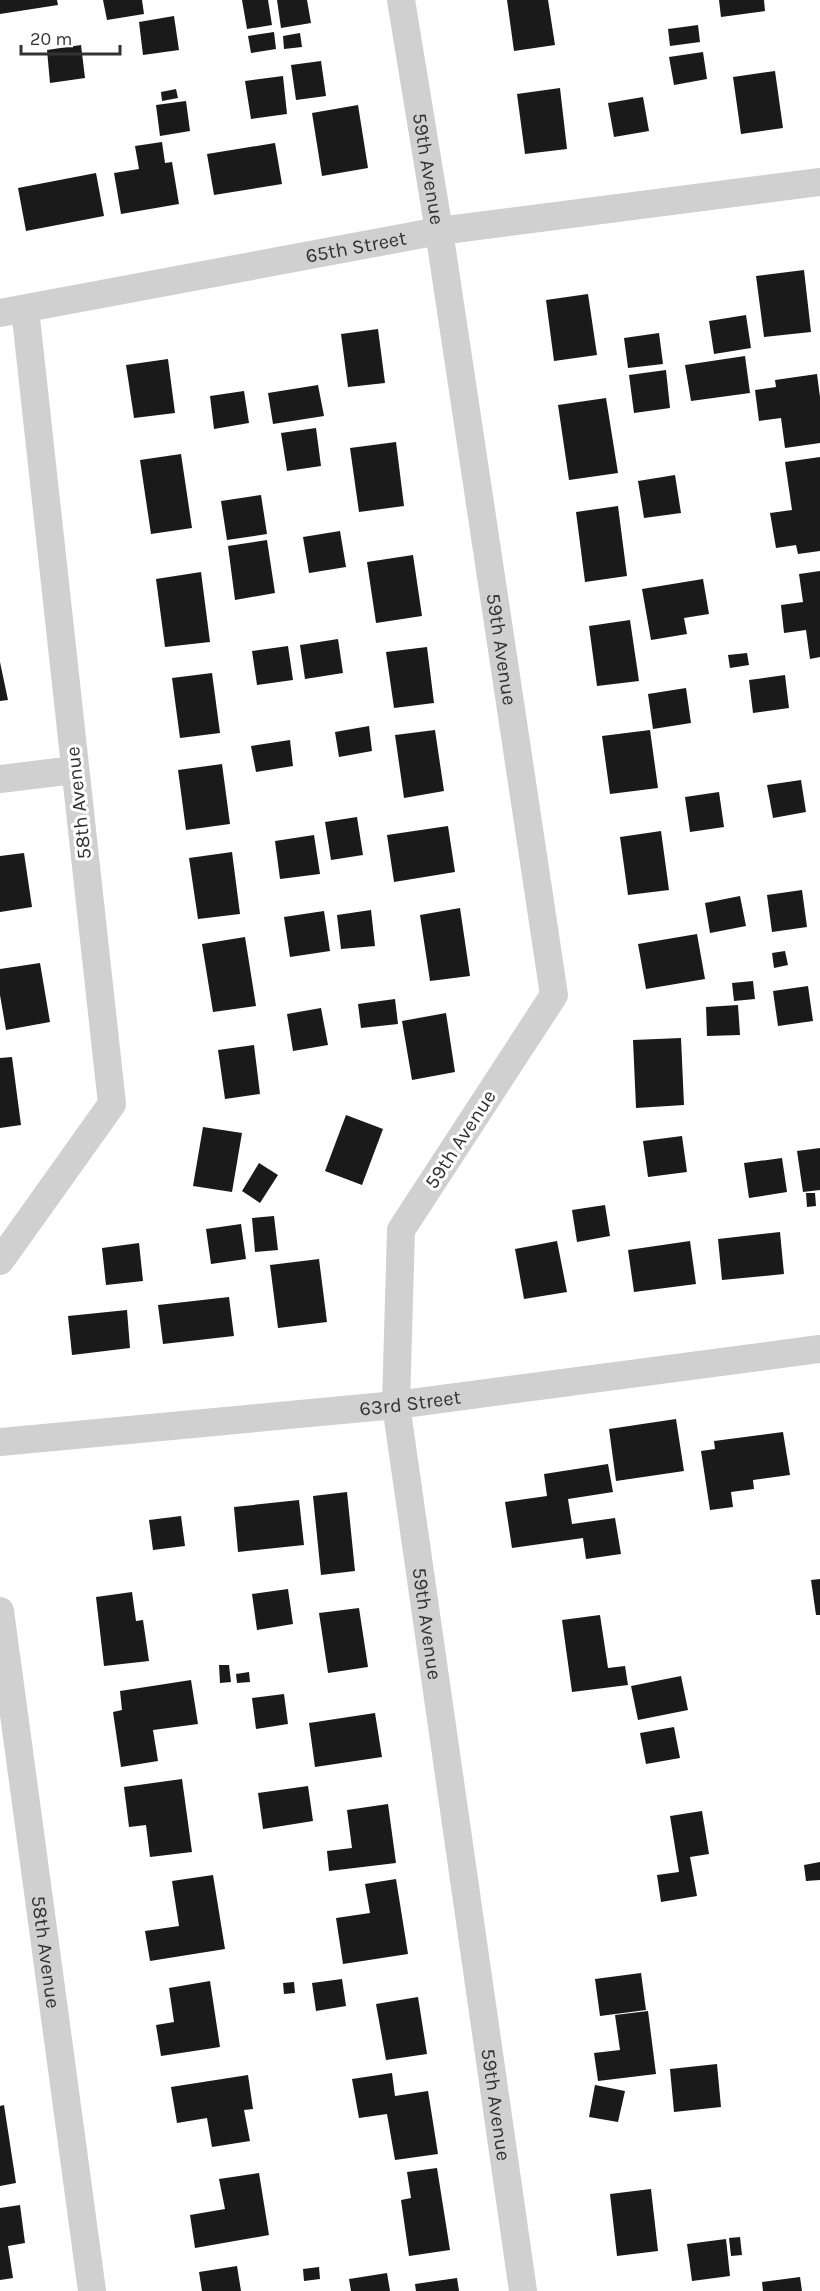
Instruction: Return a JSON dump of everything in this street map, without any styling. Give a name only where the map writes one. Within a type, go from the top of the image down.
[{"type":"street","name":"59th Avenue","points":[[401,0],[439,231],[554,995],[401,1230],[396,1405],[523,2291]]},
{"type":"street","name":"65th Street","points":[[13,311],[439,231],[820,182]]},
{"type":"street","name":"58th Avenue","points":[[0,1261],[112,1104],[74,770],[13,311]]},
{"type":"street","points":[[0,780],[74,770]]},
{"type":"street","name":"63rd Street","points":[[0,1442],[396,1405],[820,1349]]},
{"type":"street","name":"58th Avenue","points":[[0,1611],[92,2291]]},
{"type":"building","points":[[0,0],[57,0],[58,5],[0,14]]},
{"type":"building","points":[[103,0],[142,0],[144,14],[107,20]]},
{"type":"building","points":[[242,0],[268,0],[272,25],[247,29]]},
{"type":"building","points":[[277,0],[307,0],[311,23],[281,28]]},
{"type":"building","points":[[507,0],[548,0],[555,45],[514,51]]},
{"type":"building","points":[[719,0],[764,0],[765,11],[721,17]]},
{"type":"building","points":[[174,16],[179,50],[143,55],[139,22]]},
{"type":"building","points":[[698,25],[700,42],[670,46],[668,29]]},
{"type":"building","points":[[274,32],[276,49],[251,53],[248,36]]},
{"type":"building","points":[[300,33],[302,47],[284,49],[283,36]]},
{"type":"building","points":[[81,45],[85,78],[50,83],[47,50]]},
{"type":"building","points":[[703,52],[707,79],[674,85],[669,57]]},
{"type":"building","points":[[321,61],[326,96],[296,100],[291,65]]},
{"type":"building","points":[[775,71],[783,128],[741,134],[733,77]]},
{"type":"building","points":[[283,76],[287,114],[251,119],[245,81]]},
{"type":"building","points":[[560,88],[567,149],[525,154],[517,94]]},
{"type":"building","points":[[176,89],[178,98],[162,101],[161,92]]},
{"type":"building","points":[[643,97],[649,131],[614,137],[608,103]]},
{"type":"building","points":[[186,101],[190,131],[160,136],[156,105]]},
{"type":"building","points":[[358,105],[368,168],[322,176],[312,113]]},
{"type":"building","points":[[162,142],[165,163],[172,162],[179,204],[121,214],[114,173],[139,169],[135,146]]},
{"type":"building","points":[[275,143],[282,184],[214,195],[207,154]]},
{"type":"building","points":[[96,173],[104,216],[26,231],[18,188]]},
{"type":"building","points":[[804,270],[811,332],[764,337],[756,276]]},
{"type":"building","points":[[588,294],[597,355],[554,361],[546,300]]},
{"type":"building","points":[[746,315],[751,348],[714,354],[709,321]]},
{"type":"building","points":[[378,329],[385,383],[348,387],[341,334]]},
{"type":"building","points":[[659,333],[663,364],[628,368],[624,338]]},
{"type":"building","points":[[745,356],[750,393],[691,401],[685,365]]},
{"type":"building","points":[[168,359],[175,413],[134,418],[126,365]]},
{"type":"building","points":[[666,370],[670,408],[634,413],[629,375]]},
{"type":"building","points":[[817,374],[820,397],[820,443],[785,448],[781,418],[759,421],[755,390],[776,387],[775,380]]},
{"type":"building","points":[[318,385],[324,416],[273,424],[268,393]]},
{"type":"building","points":[[244,391],[249,423],[214,429],[210,396]]},
{"type":"building","points":[[606,398],[618,473],[569,480],[558,405]]},
{"type":"building","points":[[316,428],[321,466],[287,471],[281,433]]},
{"type":"building","points":[[396,442],[404,506],[359,512],[350,448]]},
{"type":"building","points":[[181,454],[192,528],[151,534],[140,460]]},
{"type":"building","points":[[820,457],[820,551],[798,554],[796,545],[776,548],[770,513],[792,510],[785,462]]},
{"type":"building","points":[[675,475],[681,513],[644,518],[638,481]]},
{"type":"building","points":[[261,495],[267,534],[227,540],[221,501]]},
{"type":"building","points":[[618,506],[627,576],[585,582],[576,512]]},
{"type":"building","points":[[340,531],[346,567],[309,573],[303,537]]},
{"type":"building","points":[[267,540],[275,593],[235,600],[228,546]]},
{"type":"building","points":[[413,555],[422,616],[376,623],[367,562]]},
{"type":"building","points":[[820,571],[820,657],[810,659],[806,630],[784,633],[781,605],[803,602],[799,574]]},
{"type":"building","points":[[201,572],[210,642],[165,647],[156,579]]},
{"type":"building","points":[[703,579],[709,614],[684,618],[687,634],[651,640],[642,589]]},
{"type":"building","points":[[630,620],[639,681],[597,686],[589,626]]},
{"type":"building","points":[[338,639],[343,673],[305,679],[300,645]]},
{"type":"building","points":[[288,646],[293,680],[257,685],[252,651]]},
{"type":"building","points":[[427,647],[434,703],[394,708],[386,652]]},
{"type":"building","points":[[747,653],[749,665],[730,668],[728,655]]},
{"type":"building","points":[[0,662],[8,700],[0,701]]},
{"type":"building","points":[[212,673],[220,733],[180,738],[172,678]]},
{"type":"building","points":[[785,675],[789,708],[753,713],[749,680]]},
{"type":"building","points":[[686,688],[691,723],[653,729],[648,694]]},
{"type":"building","points":[[369,726],[372,751],[339,757],[335,732]]},
{"type":"building","points":[[435,730],[444,791],[404,798],[395,735]]},
{"type":"building","points":[[650,730],[658,788],[610,794],[602,736]]},
{"type":"building","points":[[290,740],[293,766],[256,772],[251,746]]},
{"type":"building","points":[[222,764],[230,824],[186,830],[178,770]]},
{"type":"building","points":[[801,780],[806,812],[773,818],[767,785]]},
{"type":"building","points":[[719,792],[724,827],[690,832],[685,797]]},
{"type":"building","points":[[357,817],[363,855],[331,860],[325,822]]},
{"type":"building","points":[[448,826],[455,872],[394,882],[387,835]]},
{"type":"building","points":[[661,831],[669,890],[628,895],[620,837]]},
{"type":"building","points":[[314,835],[320,874],[280,879],[275,841]]},
{"type":"building","points":[[232,852],[240,914],[198,919],[189,858]]},
{"type":"building","points":[[24,853],[32,907],[0,912],[0,856]]},
{"type":"building","points":[[802,890],[807,927],[772,932],[767,895]]},
{"type":"building","points":[[740,896],[746,926],[710,933],[705,903]]},
{"type":"building","points":[[460,908],[470,976],[430,981],[420,915]]},
{"type":"building","points":[[371,910],[375,946],[341,949],[337,915]]},
{"type":"building","points":[[324,911],[330,951],[290,957],[284,917]]},
{"type":"building","points":[[697,934],[705,979],[646,989],[638,944]]},
{"type":"building","points":[[245,937],[256,1006],[213,1012],[202,944]]},
{"type":"building","points":[[785,951],[788,965],[774,968],[772,953]]},
{"type":"building","points":[[40,963],[50,1022],[6,1030],[0,995],[0,969]]},
{"type":"building","points":[[753,981],[755,999],[734,1001],[732,983]]},
{"type":"building","points":[[808,986],[813,1021],[778,1026],[773,991]]},
{"type":"building","points":[[395,999],[398,1024],[361,1028],[358,1004]]},
{"type":"building","points":[[738,1005],[740,1035],[707,1036],[706,1007]]},
{"type":"building","points":[[321,1008],[328,1045],[293,1051],[287,1014]]},
{"type":"building","points":[[446,1013],[455,1072],[412,1080],[402,1021]]},
{"type":"building","points":[[681,1038],[684,1105],[636,1108],[633,1040]]},
{"type":"building","points":[[254,1045],[260,1094],[225,1099],[218,1050]]},
{"type":"building","points":[[12,1057],[21,1125],[0,1128],[0,1058]]},
{"type":"building","points":[[346,1115],[383,1129],[362,1185],[325,1171]]},
{"type":"building","points":[[203,1127],[242,1133],[232,1192],[193,1186]]},
{"type":"building","points":[[682,1136],[687,1172],[648,1177],[643,1141]]},
{"type":"building","points":[[820,1148],[820,1190],[803,1192],[797,1151]]},
{"type":"building","points":[[782,1158],[787,1192],[749,1198],[744,1163]]},
{"type":"building","points":[[259,1163],[278,1175],[260,1203],[242,1191]]},
{"type":"building","points":[[806,1193],[815,1193],[816,1206],[807,1207]]},
{"type":"building","points":[[605,1205],[610,1236],[577,1242],[572,1210]]},
{"type":"building","points":[[274,1216],[278,1250],[255,1252],[252,1218]]},
{"type":"building","points":[[241,1224],[246,1259],[211,1264],[206,1229]]},
{"type":"building","points":[[780,1232],[784,1274],[722,1280],[718,1239]]},
{"type":"building","points":[[557,1241],[567,1292],[524,1299],[515,1249]]},
{"type":"building","points":[[690,1241],[696,1284],[634,1292],[628,1250]]},
{"type":"building","points":[[139,1243],[143,1281],[106,1285],[102,1248]]},
{"type":"building","points":[[319,1259],[327,1322],[278,1328],[270,1265]]},
{"type":"building","points":[[229,1297],[234,1336],[163,1344],[158,1305]]},
{"type":"building","points":[[127,1310],[130,1348],[72,1355],[68,1316]]},
{"type":"building","points":[[676,1419],[684,1471],[616,1481],[609,1429]]},
{"type":"building","points":[[783,1432],[790,1475],[753,1480],[754,1489],[731,1492],[733,1507],[710,1510],[701,1451],[715,1449],[714,1441]]},
{"type":"building","points":[[608,1464],[613,1492],[568,1499],[572,1524],[615,1518],[621,1554],[586,1559],[583,1538],[512,1548],[505,1502],[547,1496],[544,1474]]},
{"type":"building","points":[[347,1492],[355,1571],[321,1575],[313,1496]]},
{"type":"building","points":[[299,1500],[304,1545],[238,1552],[234,1507]]},
{"type":"building","points":[[181,1516],[185,1546],[153,1550],[149,1520]]},
{"type":"building","points":[[820,1579],[820,1615],[816,1615],[811,1580]]},
{"type":"building","points":[[288,1589],[293,1624],[257,1630],[252,1594]]},
{"type":"building","points":[[132,1592],[136,1621],[143,1620],[149,1661],[104,1666],[96,1597]]},
{"type":"building","points":[[359,1608],[368,1667],[328,1673],[319,1613]]},
{"type":"building","points":[[600,1615],[608,1668],[625,1666],[628,1685],[572,1692],[562,1620]]},
{"type":"building","points":[[219,1665],[229,1665],[231,1682],[220,1683]]},
{"type":"building","points":[[249,1672],[250,1682],[237,1683],[236,1674]]},
{"type":"building","points":[[681,1676],[688,1710],[638,1720],[631,1686]]},
{"type":"building","points":[[191,1680],[198,1724],[153,1730],[158,1761],[121,1767],[113,1712],[122,1710],[120,1691]]},
{"type":"building","points":[[284,1694],[288,1724],[256,1729],[252,1698]]},
{"type":"building","points":[[375,1713],[382,1757],[315,1767],[309,1723]]},
{"type":"building","points":[[674,1727],[680,1758],[646,1764],[640,1733]]},
{"type":"building","points":[[182,1779],[192,1852],[150,1857],[146,1825],[129,1827],[124,1787]]},
{"type":"building","points":[[308,1786],[313,1821],[263,1829],[258,1793]]},
{"type":"building","points":[[388,1804],[396,1863],[329,1871],[327,1851],[352,1848],[347,1810]]},
{"type":"building","points":[[702,1811],[709,1854],[690,1857],[697,1896],[661,1902],[657,1875],[679,1872],[670,1816]]},
{"type":"building","points":[[820,1862],[820,1880],[806,1881],[804,1865]]},
{"type":"building","points":[[213,1875],[225,1949],[150,1961],[145,1931],[179,1926],[172,1881]]},
{"type":"building","points":[[396,1879],[408,1954],[343,1964],[336,1918],[370,1913],[365,1884]]},
{"type":"building","points":[[641,1973],[646,2010],[600,2016],[595,1979]]},
{"type":"building","points":[[342,1979],[346,2006],[316,2011],[312,1983]]},
{"type":"building","points":[[210,1981],[220,2047],[161,2056],[156,2025],[174,2022],[169,1988]]},
{"type":"building","points":[[294,1982],[295,1993],[284,1994],[283,1983]]},
{"type":"building","points":[[418,1997],[427,2054],[386,2060],[376,2004]]},
{"type":"building","points":[[648,2011],[656,2074],[598,2081],[594,2053],[620,2050],[615,2015]]},
{"type":"building","points":[[717,2064],[721,2107],[674,2112],[670,2069]]},
{"type":"building","points":[[392,2073],[395,2096],[428,2091],[438,2154],[395,2160],[387,2114],[359,2118],[352,2079]]},
{"type":"building","points":[[248,2075],[253,2109],[244,2110],[250,2141],[212,2147],[207,2118],[177,2123],[171,2087]]},
{"type":"building","points":[[595,2085],[625,2091],[618,2122],[589,2117]]},
{"type":"building","points":[[4,2105],[16,2183],[0,2186],[0,2106]]},
{"type":"building","points":[[437,2168],[450,2250],[409,2256],[401,2200],[411,2198],[407,2172]]},
{"type":"building","points":[[259,2173],[269,2235],[195,2248],[190,2215],[225,2209],[219,2179]]},
{"type":"building","points":[[651,2189],[658,2251],[617,2256],[610,2194]]},
{"type":"building","points":[[20,2205],[25,2243],[8,2246],[13,2278],[0,2280],[0,2208]]},
{"type":"building","points":[[740,2237],[742,2255],[731,2256],[729,2238]]},
{"type":"building","points":[[726,2239],[730,2276],[692,2281],[687,2244]]},
{"type":"building","points":[[237,2266],[241,2291],[202,2291],[199,2272]]},
{"type":"building","points":[[319,2267],[320,2279],[304,2281],[303,2269]]},
{"type":"building","points":[[387,2273],[390,2291],[351,2291],[349,2279]]},
{"type":"building","points":[[800,2277],[802,2291],[763,2291],[762,2282]]},
{"type":"building","points":[[457,2278],[459,2291],[416,2291],[415,2284]]}]
